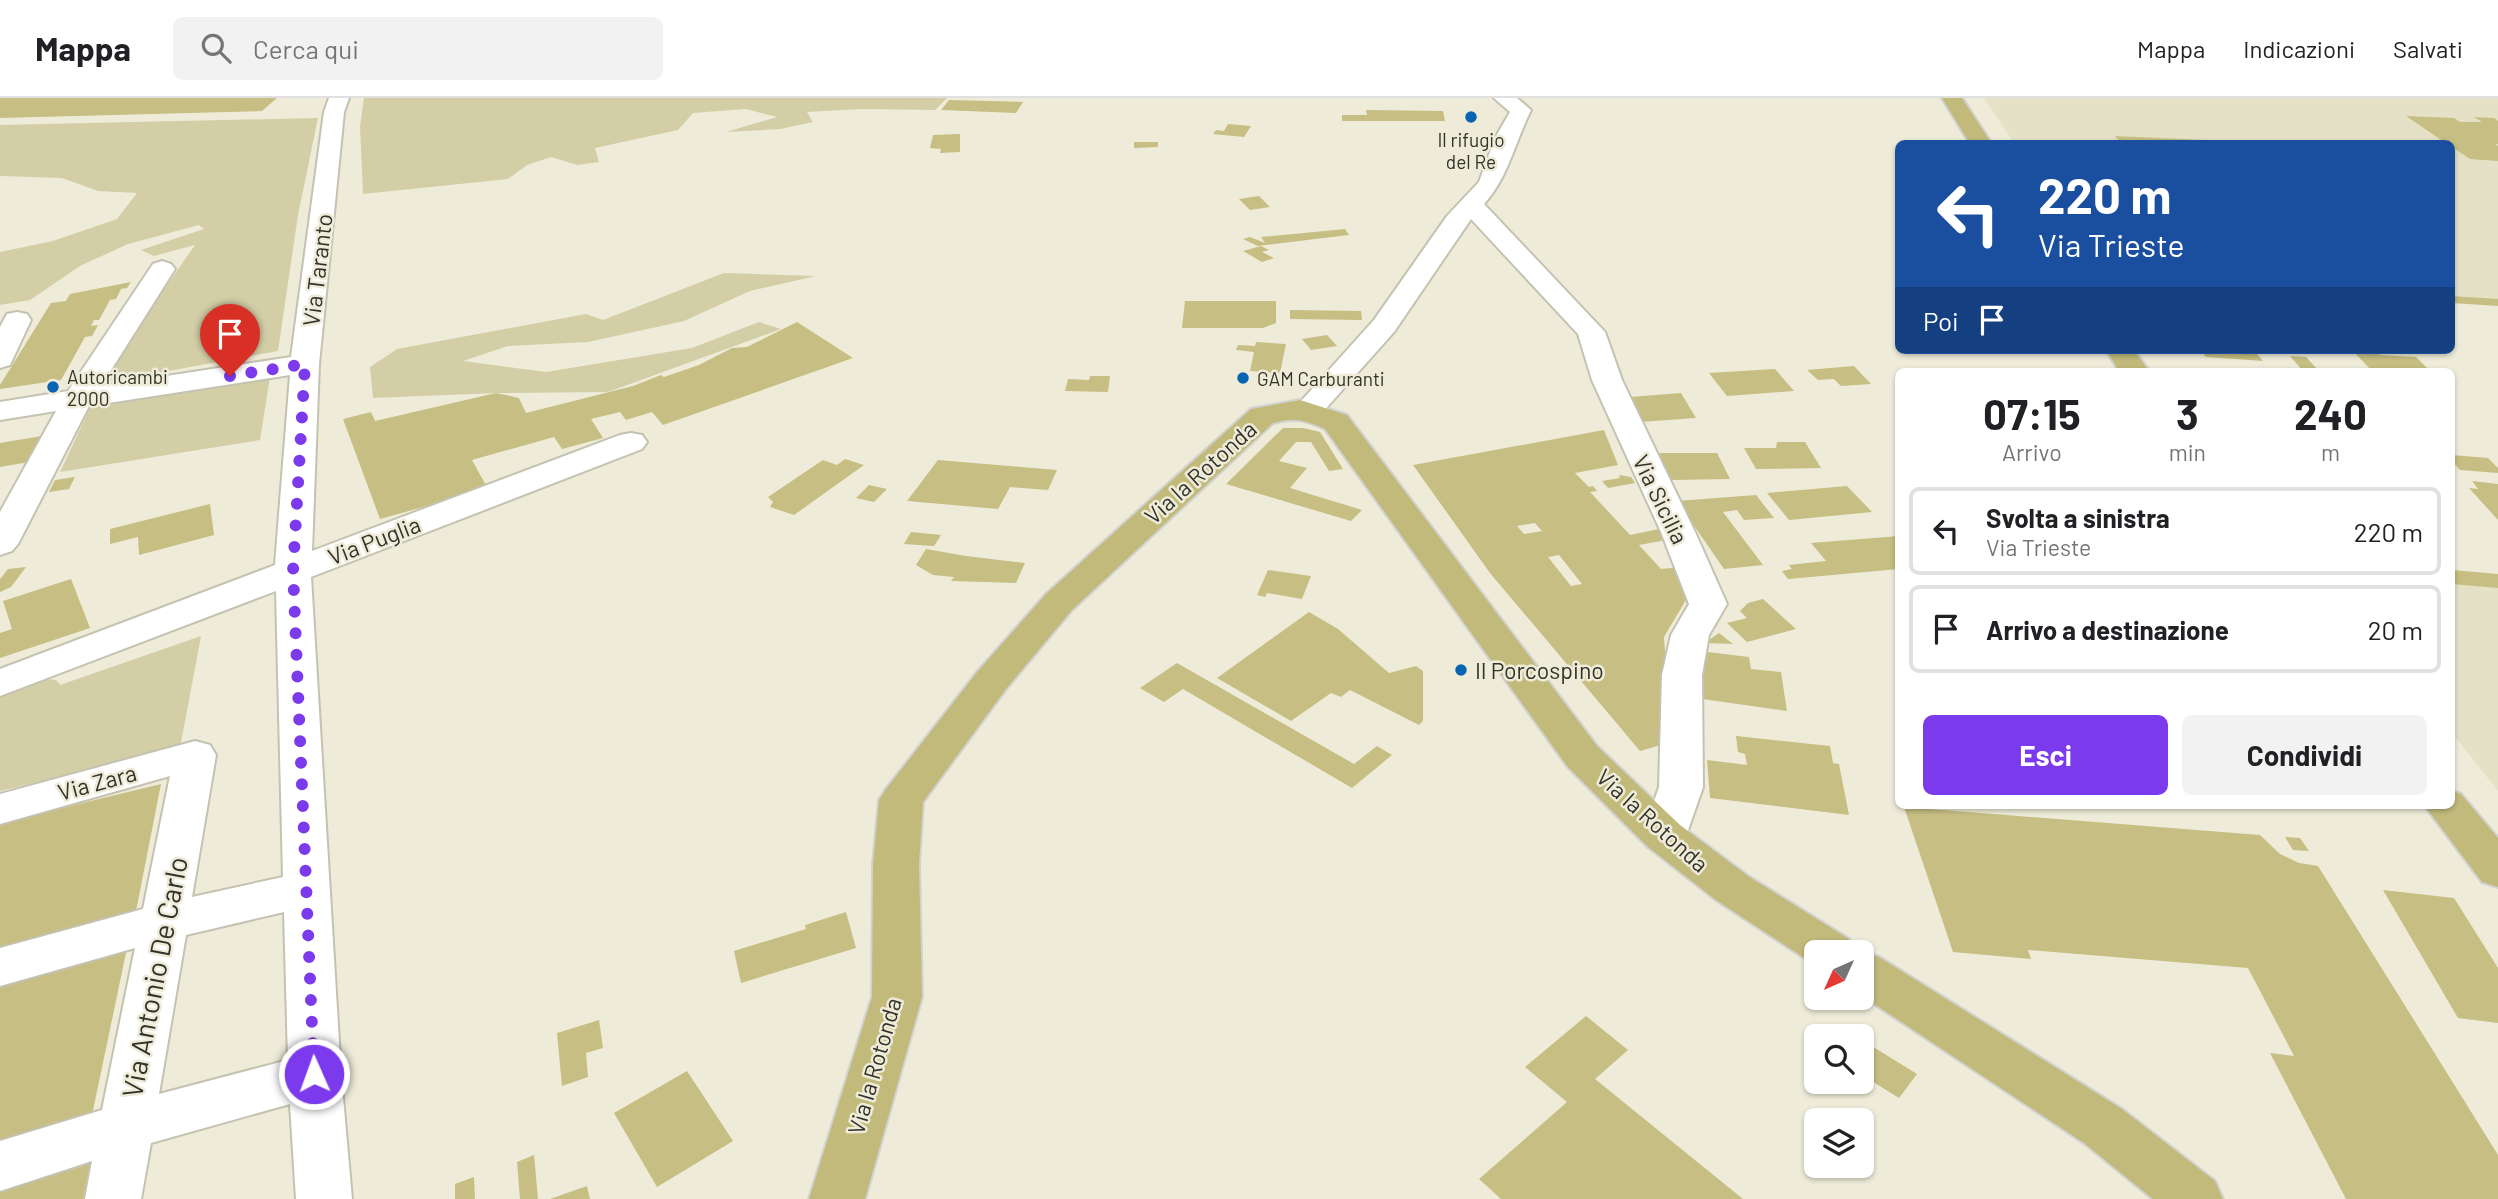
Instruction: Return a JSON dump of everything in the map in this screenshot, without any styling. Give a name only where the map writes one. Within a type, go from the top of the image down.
[{"type":"main road","points":[[1952,98],[1978,140]]},
{"type":"main road","name":"Via la Rotonda","points":[[837,1199],[897,997],[896,863],[901,800],[992,680],[1059,602],[1262,416],[1284,410],[1309,409],[1336,422],[1583,756],[1664,836],[1732,888],[1813,940]]},
{"type":"main road","points":[[2449,809],[2498,870]]},
{"type":"main road","points":[[1874,979],[2103,1126],[2195,1199]]},
{"type":"street","points":[[1309,409],[1384,326],[1456,221],[1490,184],[1506,138],[1521,110],[1504,98]]},
{"type":"street","name":"Via Taranto","points":[[324,1199],[314,1074],[293,571],[305,364],[337,105]]},
{"type":"street","name":"Via Sicilia","points":[[1472,204],[1591,332],[1607,380],[1708,604],[1690,635],[1682,675],[1681,787],[1664,836]]},
{"type":"street","points":[[0,544],[79,399],[162,269]]},
{"type":"street","points":[[0,359],[17,320]]},
{"type":"street","points":[[0,411],[305,364]]},
{"type":"street","name":"Via Puglia","points":[[0,683],[631,442]]},
{"type":"street","name":"Via Zara","points":[[0,809],[195,755]]},
{"type":"street","name":"Via Antonio De Carlo","points":[[113,1199],[195,755]]},
{"type":"street","points":[[0,967],[166,921],[307,889]]},
{"type":"street","points":[[0,1166],[314,1074]]},
{"type":"shaded area","points":[[364,98],[947,98],[935,110],[861,109],[807,112],[813,122],[780,129],[726,132],[777,117],[746,109],[693,113],[678,130],[595,148],[599,162],[577,165],[551,157],[527,165],[508,179],[363,194],[360,126]]},
{"type":"shaded area","points":[[1984,98],[2498,98],[2498,305],[2455,302],[2455,140],[2012,140]]},
{"type":"shaded area","points":[[318,118],[298,215],[278,351],[102,383],[123,348],[195,245],[154,256],[141,250],[204,229],[199,225],[128,244],[80,266],[30,300],[0,305],[0,252],[53,241],[117,219],[137,193],[98,191],[62,178],[0,176],[0,125]]},
{"type":"shaded area","points":[[724,273],[816,276],[750,291],[684,321],[588,342],[508,346],[463,361],[546,372],[692,348],[759,322],[781,329],[608,392],[373,398],[370,367],[397,349],[586,314],[603,320]]},
{"type":"shaded area","points":[[270,377],[260,440],[60,472],[91,406]]},
{"type":"shaded area","points":[[2455,583],[2498,587],[2498,791],[2455,737]]},
{"type":"shaded area","points":[[201,636],[180,748],[0,791],[0,690],[36,678],[56,680],[60,685]]},
{"type":"building","points":[[0,98],[277,98],[262,111],[0,118]]},
{"type":"building","points":[[949,100],[1023,102],[1016,113],[941,110]]},
{"type":"building","points":[[1366,110],[1443,111],[1445,121],[1342,121],[1342,115],[1367,115]]},
{"type":"building","points":[[2406,116],[2454,118],[2460,122],[2482,122],[2474,117],[2494,118],[2498,121],[2498,144],[2495,144],[2498,146],[2498,161],[2470,159],[2455,149],[2455,140],[2441,140]]},
{"type":"building","points":[[1228,124],[1251,126],[1244,137],[1213,134],[1216,130],[1224,131]]},
{"type":"building","points":[[960,134],[960,152],[940,153],[941,149],[930,148],[933,135]]},
{"type":"building","points":[[2115,136],[2205,140],[2118,140]]},
{"type":"building","points":[[1134,142],[1158,142],[1158,147],[1134,148]]},
{"type":"building","points":[[1259,196],[1270,207],[1250,210],[1239,199]]},
{"type":"building","points":[[1345,229],[1349,235],[1258,246],[1243,239],[1250,237],[1265,243],[1261,237]]},
{"type":"building","points":[[1261,246],[1269,250],[1262,252],[1274,258],[1262,262],[1243,251]]},
{"type":"building","points":[[131,282],[127,288],[121,289],[116,299],[110,300],[99,320],[94,320],[91,326],[98,325],[92,336],[85,337],[61,380],[0,389],[51,303],[66,301],[70,294]]},
{"type":"building","points":[[2455,296],[2498,299],[2498,306],[2455,303]]},
{"type":"building","points":[[1185,301],[1276,301],[1276,323],[1263,328],[1182,328]]},
{"type":"building","points":[[1290,310],[1361,311],[1362,320],[1290,319]]},
{"type":"building","points":[[797,322],[853,358],[663,425],[652,412],[626,420],[620,412],[591,419],[603,438],[562,449],[554,437],[472,460],[488,489],[380,519],[343,419],[371,412],[375,421],[496,393],[519,398],[526,413],[633,386],[661,375],[664,377],[699,365],[732,348],[747,347]]},
{"type":"building","points":[[1327,335],[1337,346],[1311,350],[1302,339]]},
{"type":"building","points":[[1256,342],[1286,344],[1280,373],[1250,371],[1254,352],[1236,350],[1238,345],[1255,346]]},
{"type":"building","points":[[2203,354],[2257,354],[2263,361],[2206,357]]},
{"type":"building","points":[[2356,354],[2416,357],[2427,368],[2369,368]]},
{"type":"building","points":[[2290,356],[2306,357],[2316,368],[2300,368]]},
{"type":"building","points":[[1854,366],[1871,384],[1841,386],[1834,379],[1818,380],[1807,370]]},
{"type":"building","points":[[1775,369],[1794,391],[1727,396],[1709,373]]},
{"type":"building","points":[[1090,376],[1110,376],[1108,392],[1065,391],[1068,379],[1089,380]]},
{"type":"building","points":[[1681,393],[1696,418],[1640,422],[1630,397]]},
{"type":"building","points":[[1283,428],[1303,428],[1320,432],[1343,469],[1329,471],[1311,442],[1296,442],[1279,461],[1307,468],[1290,488],[1362,510],[1351,521],[1226,484]]},
{"type":"building","points":[[1604,430],[1618,465],[1575,473],[1589,487],[1593,486],[1597,491],[1590,492],[1630,535],[1664,528],[1667,534],[1661,541],[1639,545],[1661,569],[1682,567],[1693,588],[1664,637],[1671,742],[1640,751],[1490,573],[1413,465]],"holes":[[[1535,523],[1542,531],[1524,534],[1517,526]],[[1559,555],[1582,584],[1571,586],[1548,557]]]},
{"type":"building","points":[[48,435],[35,461],[0,467],[0,443]]},
{"type":"building","points":[[1777,442],[1805,442],[1821,468],[1756,469],[1744,448],[1776,448]]},
{"type":"building","points":[[1659,453],[1717,453],[1730,479],[1671,480]]},
{"type":"building","points":[[2455,455],[2488,458],[2498,468],[2498,473],[2460,470],[2455,464]]},
{"type":"building","points":[[845,459],[864,465],[794,515],[770,507],[773,502],[768,497],[823,460],[837,465]]},
{"type":"building","points":[[938,460],[1057,470],[1048,490],[1010,487],[998,509],[907,501]]},
{"type":"building","points":[[1619,475],[1631,477],[1635,483],[1608,488],[1602,481],[1620,478]]},
{"type":"building","points":[[75,477],[69,489],[49,492],[55,480]]},
{"type":"building","points":[[2472,481],[2498,484],[2498,520],[2469,488],[2478,489]]},
{"type":"building","points":[[869,485],[887,489],[874,502],[856,498]]},
{"type":"building","points":[[1847,486],[1872,512],[1789,520],[1767,493]]},
{"type":"building","points":[[1756,495],[1774,518],[1744,520],[1737,510],[1723,512],[1763,565],[1724,569],[1677,501]]},
{"type":"building","points":[[210,504],[214,535],[139,555],[138,537],[110,544],[110,529]]},
{"type":"building","points":[[911,532],[941,535],[934,546],[904,544]]},
{"type":"building","points":[[1895,536],[1895,569],[1788,579],[1782,571],[1792,569],[1789,565],[1826,561],[1811,543]]},
{"type":"building","points":[[926,549],[1025,563],[1016,583],[951,581],[954,577],[933,575],[916,565]]},
{"type":"building","points":[[26,567],[11,587],[0,592],[0,579],[8,569]]},
{"type":"building","points":[[1268,570],[1311,576],[1302,599],[1267,593],[1265,597],[1257,595]]},
{"type":"building","points":[[2455,570],[2498,574],[2498,588],[2455,584]]},
{"type":"building","points":[[71,579],[90,628],[0,658],[0,633],[12,629],[3,601]]},
{"type":"building","points":[[1763,599],[1796,629],[1747,642],[1727,623],[1747,618],[1740,611],[1748,603]]},
{"type":"building","points":[[1309,612],[1338,629],[1389,673],[1416,666],[1423,671],[1423,721],[1419,725],[1350,690],[1341,697],[1331,693],[1291,721],[1217,678]]},
{"type":"building","points":[[1719,633],[1733,644],[1705,643]]},
{"type":"building","points":[[1699,651],[1749,657],[1751,669],[1781,672],[1787,711],[1695,698]]},
{"type":"building","points":[[1177,663],[1354,764],[1377,746],[1392,755],[1352,788],[1183,689],[1164,702],[1140,688]]},
{"type":"building","points":[[1736,736],[1830,746],[1833,763],[1839,764],[1849,815],[1710,798],[1707,760],[1747,765],[1745,754],[1738,752]]},
{"type":"building","points":[[161,784],[135,916],[0,953],[0,823]]},
{"type":"building","points":[[1905,809],[2260,835],[2280,854],[2299,863],[2318,866],[2498,1155],[2498,1199],[2346,1199],[2270,1053],[2294,1056],[2248,968],[2028,950],[2031,959],[1953,952]]},
{"type":"building","points":[[2285,837],[2300,838],[2309,851],[2293,850]]},
{"type":"building","points":[[2383,890],[2454,898],[2498,968],[2498,1023],[2458,1018]]},
{"type":"building","points":[[846,912],[856,948],[741,983],[734,951],[806,929],[805,925]]},
{"type":"building","points":[[127,948],[91,1120],[0,1147],[0,983]]},
{"type":"building","points":[[1586,1016],[1628,1050],[1595,1079],[1743,1199],[1501,1199],[1479,1179],[1567,1102],[1525,1067]]},
{"type":"building","points":[[599,1020],[603,1048],[586,1053],[588,1077],[562,1086],[557,1033]]},
{"type":"building","points":[[1874,1047],[1917,1074],[1899,1098],[1874,1082]]},
{"type":"building","points":[[687,1071],[733,1141],[657,1187],[614,1113]]},
{"type":"building","points":[[534,1155],[538,1199],[520,1199],[517,1162]]},
{"type":"building","points":[[90,1164],[83,1199],[0,1199],[0,1191]]},
{"type":"building","points":[[474,1177],[475,1199],[455,1199],[455,1184]]},
{"type":"building","points":[[587,1186],[590,1199],[550,1199]]},
{"type":"place","name":"Il rifugio del Re","points":[[1471,117]]},
{"type":"place","name":"GAM Carburanti","points":[[1243,378]]},
{"type":"place","name":"Autoricambi 2000","points":[[53,387]]},
{"type":"place","name":"Il Porcospino","points":[[1461,670]]},
{"type":"route","points":[[230,376],[305,364],[293,571],[314,1074]]}]
